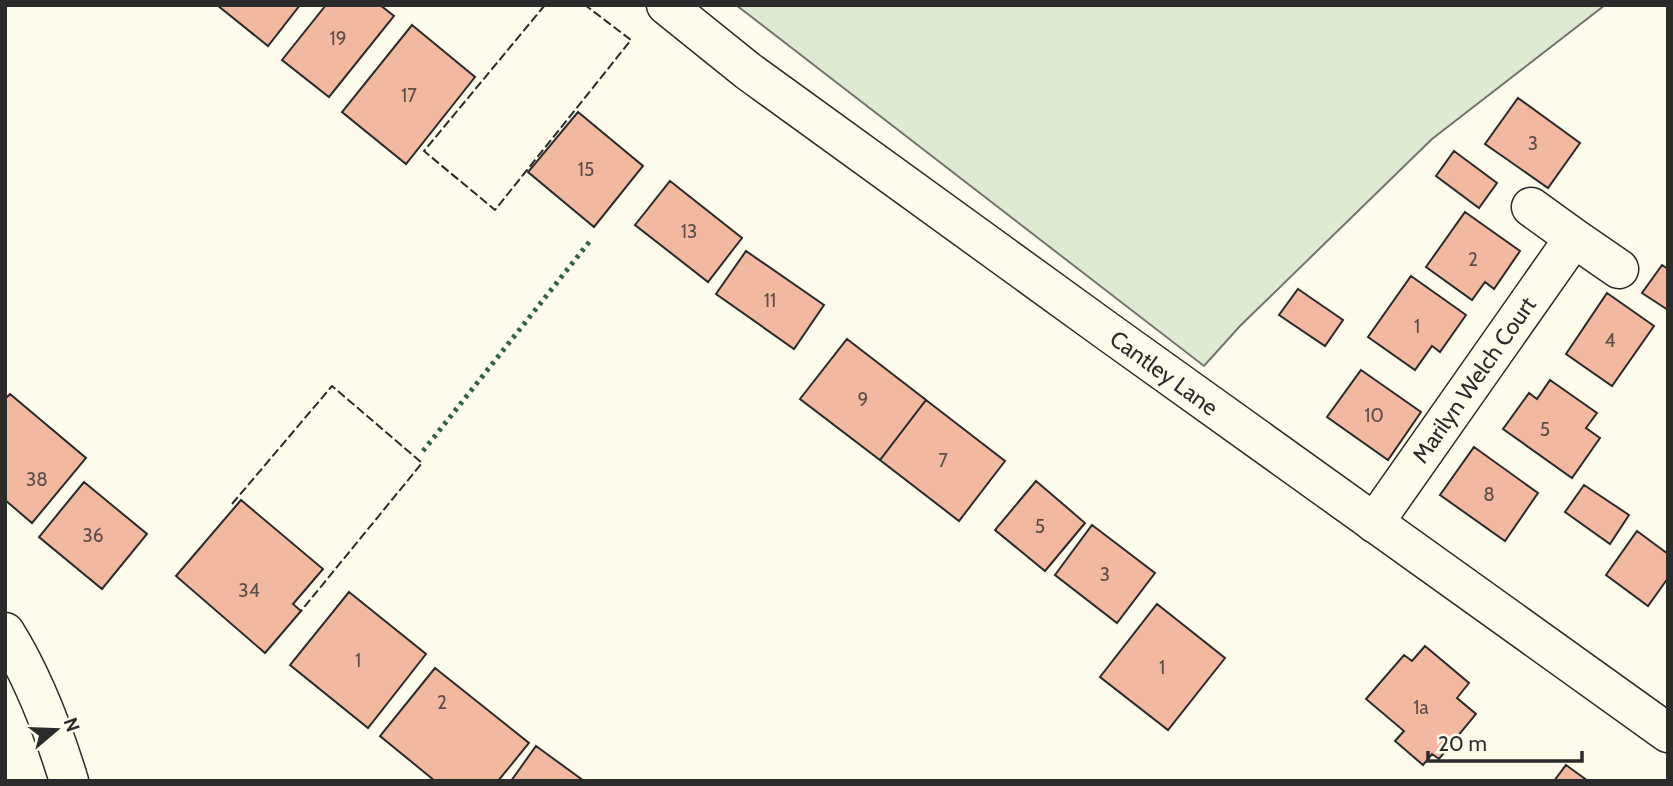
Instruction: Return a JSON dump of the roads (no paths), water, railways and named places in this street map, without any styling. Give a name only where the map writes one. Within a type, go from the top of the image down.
[{"type":"street","name":"Cantley Lane","points":[[666,5],[748,71],[1668,733]]},
{"type":"street","points":[[1531,207],[1619,270]]},
{"type":"street","name":"Marilyn Welch Court","points":[[1374,523],[1574,238]]},
{"type":"street","points":[[5,632],[24,662],[57,742],[69,781]]}]
